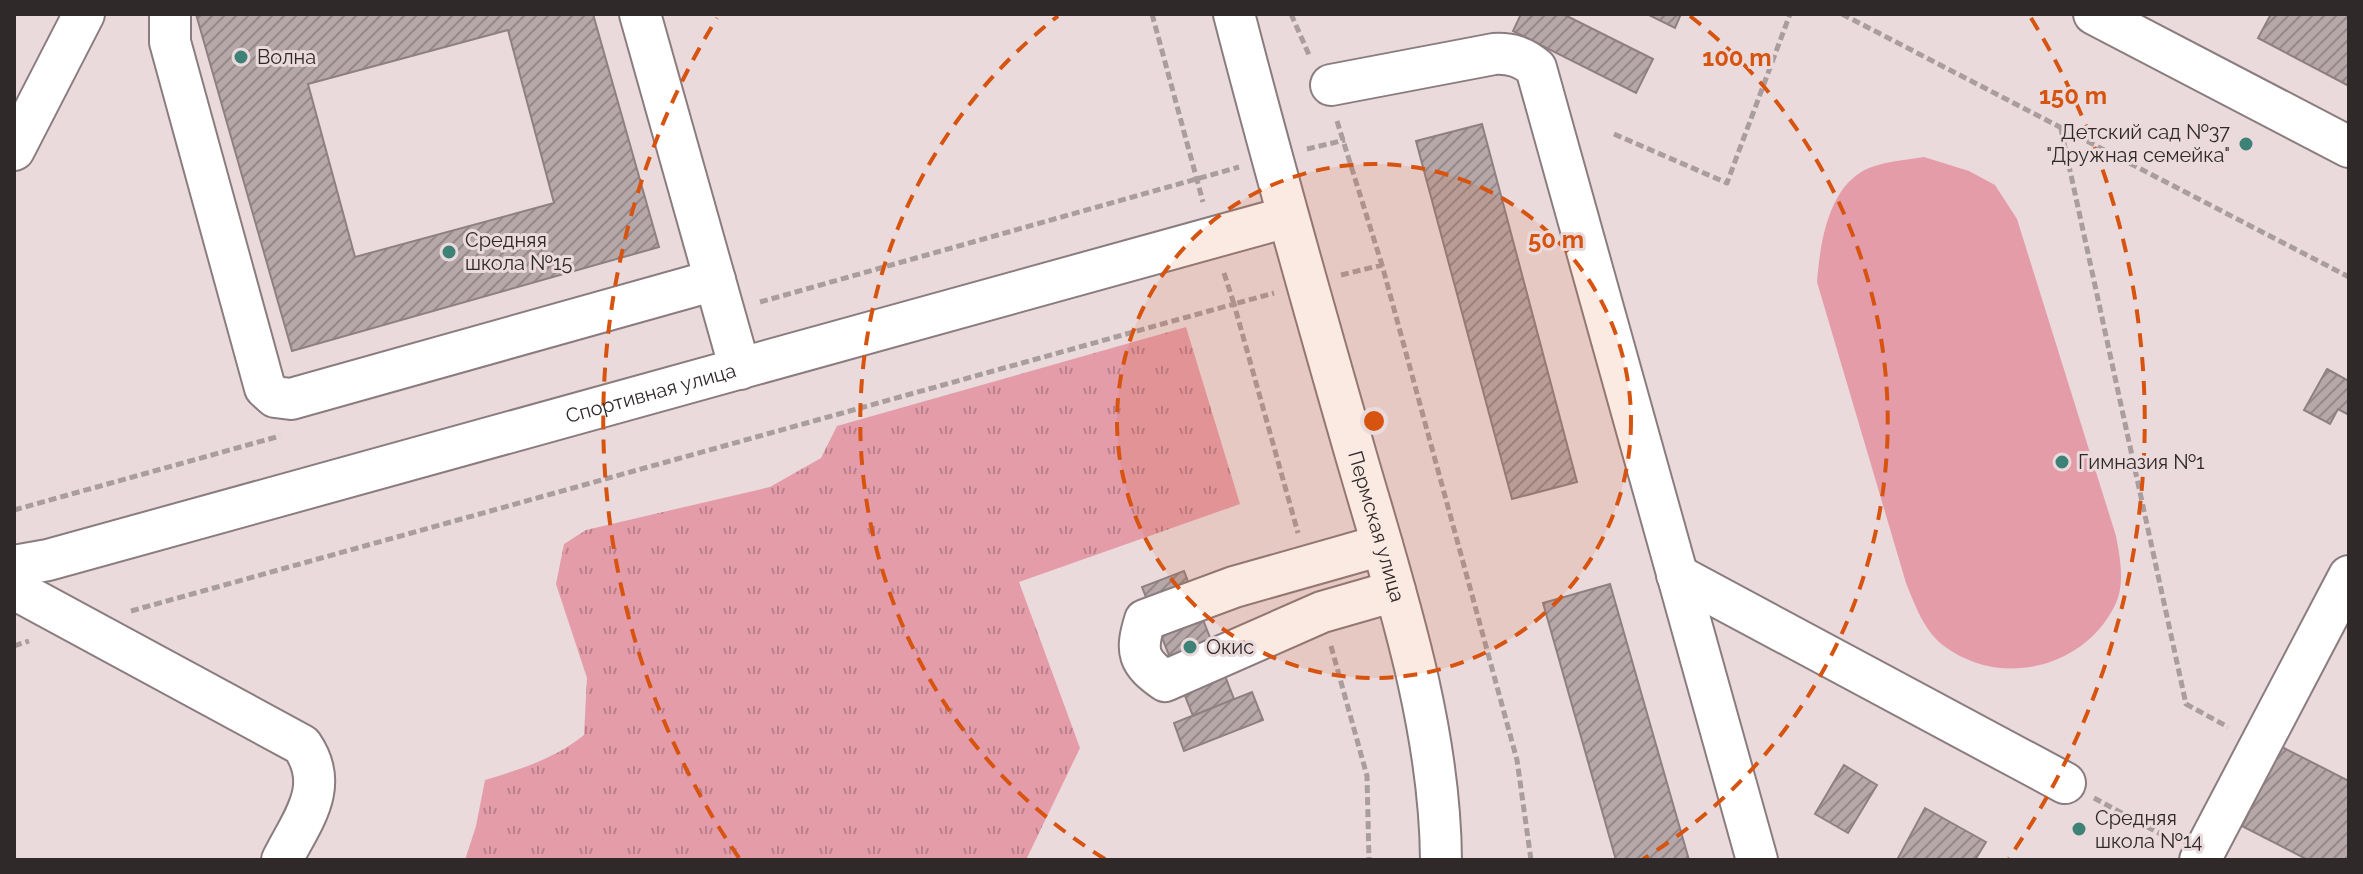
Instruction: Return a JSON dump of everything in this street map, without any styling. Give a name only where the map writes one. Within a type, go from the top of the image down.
[{"type":"street","points":[[14,150],[84,14]]},
{"type":"street","points":[[170,14],[170,42],[260,373],[265,388],[275,397],[291,399],[715,280]]},
{"type":"street","points":[[640,14],[740,369]]},
{"type":"street","name":"Пермская улица","points":[[1234,14],[1287,217],[1395,591],[1433,767],[1441,860]]},
{"type":"street","points":[[2094,14],[2163,30],[2349,147]]},
{"type":"street","points":[[1326,87],[1494,54],[1517,56],[1536,68],[1757,860]]},
{"type":"street","name":"Спортивная улица","points":[[14,566],[48,560],[1287,217]]},
{"type":"street","points":[[1382,545],[1234,587],[1145,620],[1137,645],[1147,668],[1165,681],[1322,612],[1395,591]]},
{"type":"street","points":[[1677,575],[2065,783]]},
{"type":"street","points":[[2201,858],[2349,576]]},
{"type":"street","points":[[14,589],[302,745],[314,764],[316,791],[282,860]]},
{"type":"path","points":[[1152,14],[1308,566]]},
{"type":"path","points":[[1291,14],[1326,87],[1382,265],[1517,760],[1531,860]]},
{"type":"path","points":[[1614,134],[1727,183],[1790,14]]},
{"type":"path","points":[[1842,14],[2349,277]]},
{"type":"path","points":[[2061,129],[2186,704],[2260,744]]},
{"type":"path","points":[[14,646],[80,625],[1382,265]]},
{"type":"path","points":[[1322,612],[1367,776],[1369,860]]},
{"type":"path","points":[[2065,783],[2201,858]]},
{"type":"green space","points":[[1924,157],[1969,171],[1995,185],[2017,219],[2116,536],[2121,579],[2116,603],[2102,625],[2084,643],[2063,657],[2040,665],[1991,667],[1967,659],[1944,646],[1926,625],[1906,583],[1817,282],[1824,234],[1835,202],[1844,188],[1855,176],[1869,168]]},
{"type":"green space","points":[[1186,327],[1240,504],[1019,582],[1080,748],[1026,860],[465,860],[476,826],[485,780],[549,757],[584,735],[587,678],[556,584],[564,544],[586,530],[770,487],[821,458],[837,426]]},
{"type":"building","points":[[196,14],[593,14],[659,247],[292,351]],"holes":[[[508,30],[554,203],[355,257],[308,84]]]},
{"type":"building","points":[[1521,14],[1563,14],[1653,59],[1636,93],[1513,31]]},
{"type":"building","points":[[1647,14],[1681,14],[1675,28]]},
{"type":"building","points":[[2271,14],[2349,14],[2349,86],[2258,38]]},
{"type":"building","points":[[1482,124],[1577,482],[1512,499],[1416,141]]},
{"type":"building","points":[[2327,369],[2349,381],[2349,415],[2338,409],[2330,424],[2304,410]]},
{"type":"building","points":[[1184,571],[1234,699],[1193,716],[1142,587]]},
{"type":"building","points":[[1610,584],[1689,860],[1616,860],[1543,603]]},
{"type":"building","points":[[1252,692],[1263,720],[1184,751],[1174,723]]},
{"type":"building","points":[[2282,747],[2349,781],[2349,860],[2308,860],[2242,826]]},
{"type":"building","points":[[1844,765],[1877,785],[1848,833],[1815,814]]},
{"type":"building","points":[[1925,808],[1986,842],[1975,860],[1897,860]]},
{"type":"place","name":"Волна","points":[[241,57]]},
{"type":"place","name":"Детский сад №37 \"Дружная семейка\"","points":[[2246,144]]},
{"type":"place","name":"Средняя школа №15","points":[[449,252]]},
{"type":"place","name":"Гимназия №1","points":[[2062,462]]},
{"type":"place","name":"Окис","points":[[1190,647]]},
{"type":"place","name":"Средняя школа №14","points":[[2079,829]]}]
